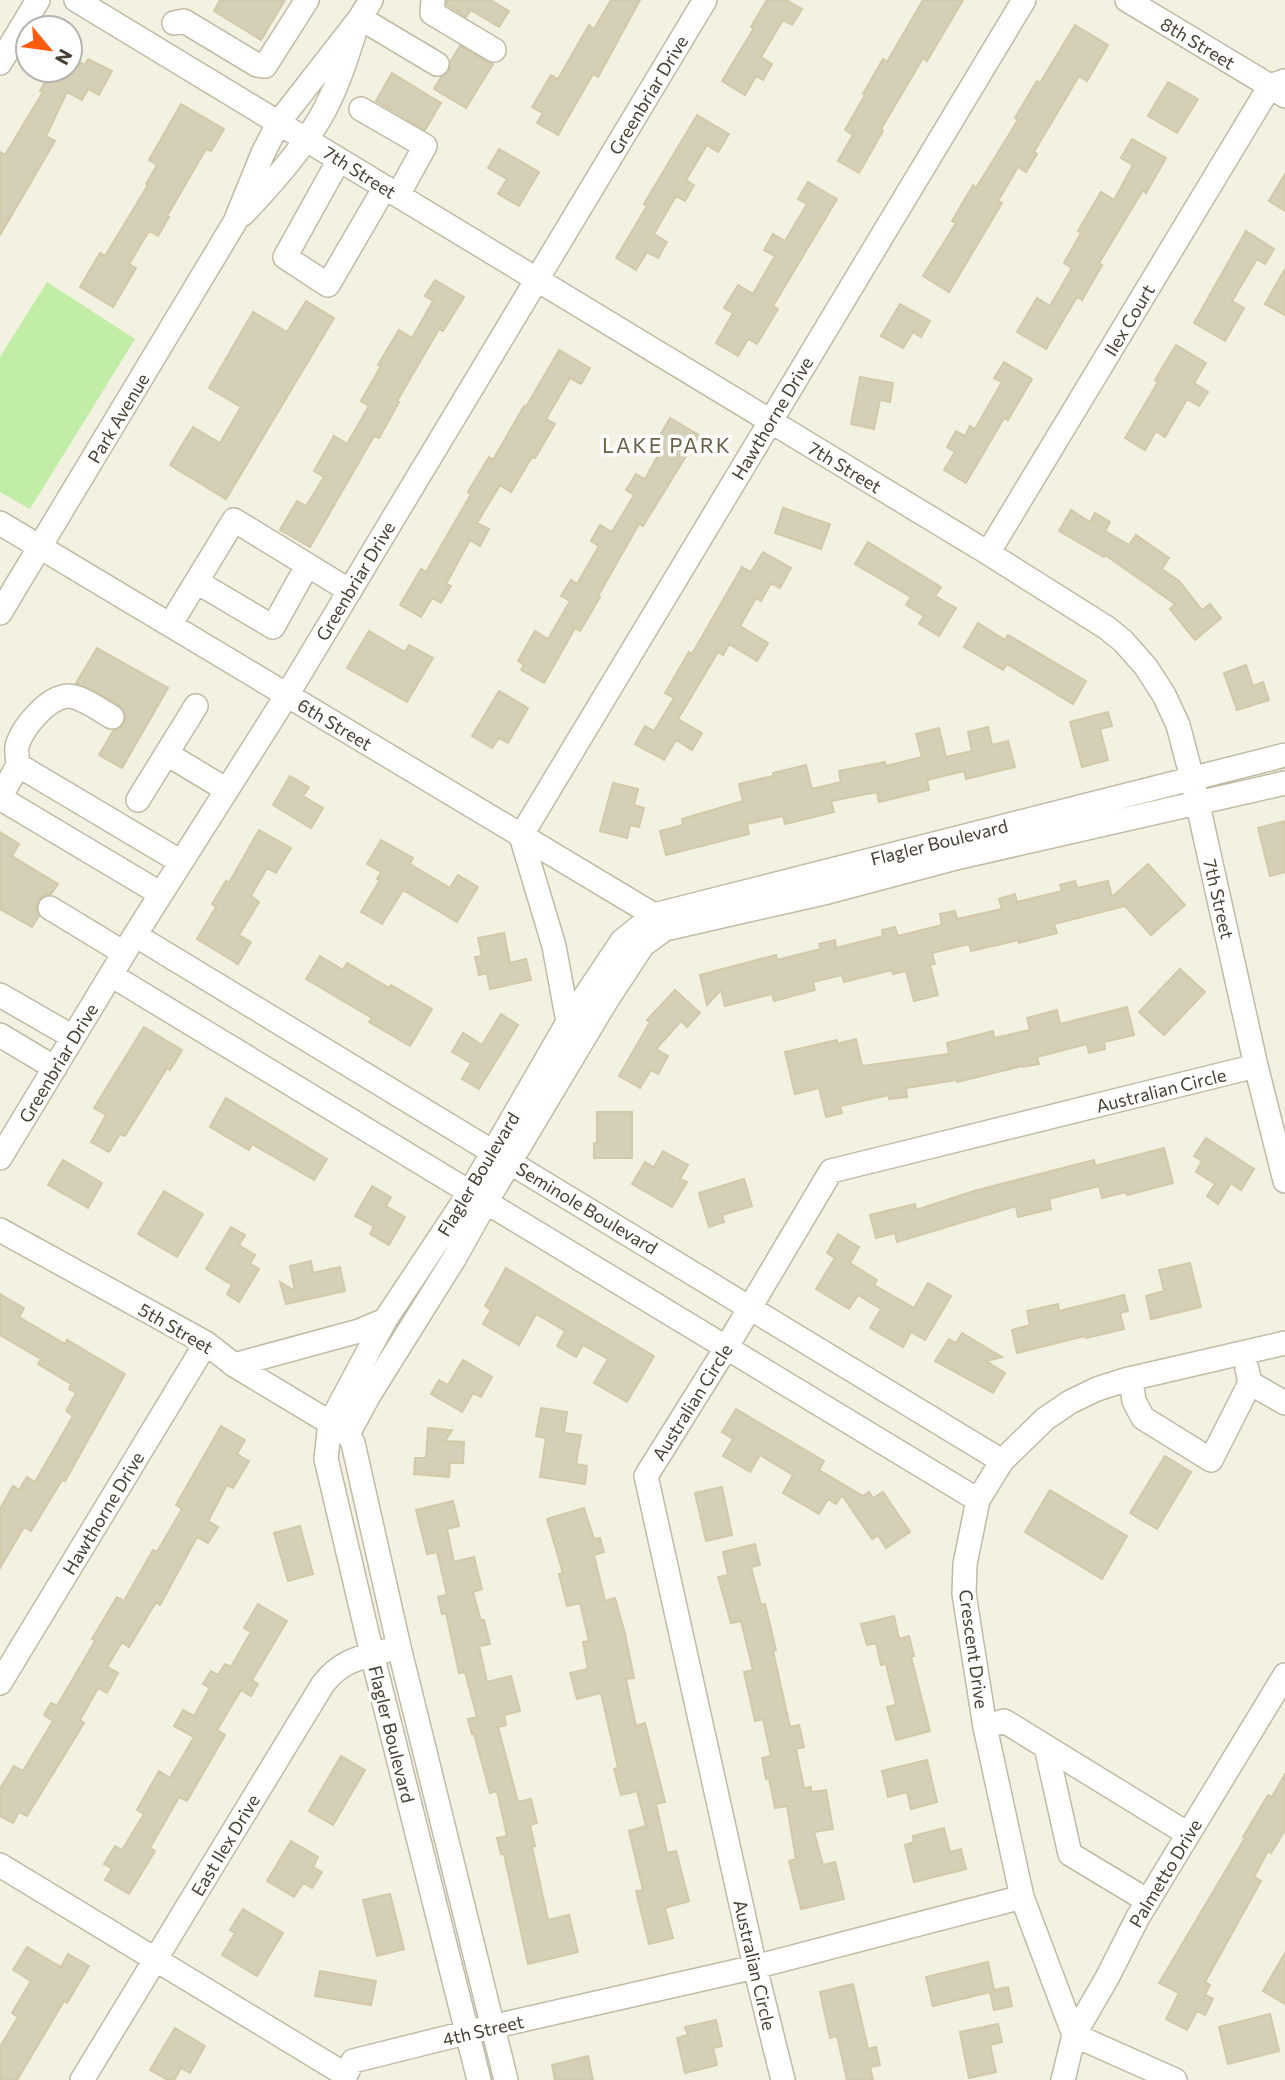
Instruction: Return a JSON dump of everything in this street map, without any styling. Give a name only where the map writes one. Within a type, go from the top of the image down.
[{"type":"street","points":[[0,63],[38,0]]},
{"type":"street","name":"7th Street","points":[[76,0],[988,554],[1107,628],[1135,653],[1172,709],[1192,778],[1256,1066],[1285,1181]]},
{"type":"street","points":[[158,51],[188,0]]},
{"type":"street","points":[[174,23],[184,21],[257,65],[265,66],[307,0]]},
{"type":"street","points":[[433,0],[432,13],[494,50]]},
{"type":"street","name":"Greenbriar Drive","points":[[0,1158],[130,944],[287,695],[705,0]]},
{"type":"street","name":"Hawthorne Drive","points":[[522,836],[1024,0]]},
{"type":"street","name":"8th Street","points":[[1126,0],[1280,87]]},
{"type":"street","points":[[365,9],[437,64]]},
{"type":"street","name":"Park Avenue","points":[[0,613],[235,222],[278,122],[365,9]]},
{"type":"street","name":"Park Avenue","points":[[235,222],[273,182],[319,120],[341,75],[365,9]]},
{"type":"street","name":"Ilex Court","points":[[988,554],[1280,87]]},
{"type":"street","points":[[339,160],[285,257],[328,285],[391,191],[431,138],[361,109]]},
{"type":"street","points":[[170,625],[234,520],[349,591]]},
{"type":"street","name":"6th Street","points":[[0,523],[522,836],[660,922]]},
{"type":"street","points":[[197,582],[273,627],[307,566]]},
{"type":"street","points":[[5,784],[16,745],[29,724],[46,705],[68,696],[84,701],[112,717]]},
{"type":"street","points":[[138,800],[196,706]]},
{"type":"street","points":[[167,754],[227,790]]},
{"type":"street","name":"Flagler Boulevard","points":[[502,1157],[568,1022],[622,941],[660,922],[1285,755]]},
{"type":"street","name":"Flagler Boulevard","points":[[480,2080],[372,1654],[326,1459],[385,1320],[478,1197],[660,922],[803,898],[960,857],[1285,783]]},
{"type":"street","points":[[5,784],[181,862]]},
{"type":"street","points":[[5,784],[161,894]]},
{"type":"street","points":[[522,836],[554,946],[568,1022]]},
{"type":"street","name":"Seminole Boulevard","points":[[50,908],[130,944],[502,1157],[1002,1461]]},
{"type":"street","points":[[111,975],[978,1500]]},
{"type":"street","points":[[0,995],[74,1037]]},
{"type":"street","points":[[0,1035],[55,1068]]},
{"type":"street","name":"Australian Circle","points":[[783,2080],[755,1967],[646,1476],[831,1171],[1256,1066]]},
{"type":"street","name":"Flagler Boulevard","points":[[339,1428],[369,1395],[454,1259],[478,1197]]},
{"type":"street","name":"5th Street","points":[[0,1230],[206,1343],[234,1365],[339,1428]]},
{"type":"street","points":[[234,1365],[359,1331],[385,1320]]},
{"type":"street","name":"Hawthorne Drive","points":[[0,1683],[206,1343]]},
{"type":"street","name":"Crescent Drive","points":[[1074,2035],[1022,1897],[985,1727],[964,1594],[965,1564],[978,1500],[1002,1461],[1045,1419],[1070,1402],[1097,1389],[1131,1379],[1285,1343]]},
{"type":"street","points":[[1131,1379],[1133,1401],[1143,1418],[1211,1460],[1250,1383],[1244,1352]]},
{"type":"street","points":[[1250,1383],[1285,1403]]},
{"type":"street","name":"Flagler Boulevard","points":[[339,1428],[353,1443],[399,1647],[506,2080]]},
{"type":"street","name":"East Ilex Drive","points":[[82,2080],[323,1684],[342,1665],[354,1659],[399,1647]]},
{"type":"street","name":"Palmetto Drive","points":[[1063,2080],[1074,2035],[1148,1901],[1285,1675]]},
{"type":"street","points":[[985,1727],[1004,1721],[1188,1834]]},
{"type":"street","points":[[1046,1747],[1070,1854],[1148,1901]]},
{"type":"street","name":"4th Street","points":[[0,1865],[345,2078],[353,2061],[755,1967],[1022,1897]]},
{"type":"street","points":[[1074,2035],[1175,2080]]},
{"type":"green space","points":[[47,282],[135,339],[30,509],[0,492],[0,357]]},
{"type":"building","points":[[220,0],[285,0],[261,40],[214,11]]},
{"type":"building","points":[[447,0],[490,0],[509,11],[499,27],[471,10],[466,17],[447,5]]},
{"type":"building","points":[[611,0],[640,0],[598,77],[593,74],[558,135],[537,123],[543,113],[532,107],[551,75],[558,79],[589,25],[594,29]]},
{"type":"building","points":[[767,0],[786,0],[802,9],[792,25],[783,20],[761,57],[772,64],[763,80],[756,76],[745,95],[722,81],[754,28],[751,27]]},
{"type":"building","points":[[923,0],[963,0],[927,61],[923,58],[881,129],[883,131],[859,173],[838,161],[853,135],[845,130],[883,59],[887,62]]},
{"type":"building","points":[[1075,25],[1108,45],[1087,81],[1079,76],[1034,152],[1037,154],[1026,172],[1018,167],[998,201],[1002,203],[949,292],[923,276],[956,223],[952,221],[973,185],[976,188],[1018,120],[1015,118],[1037,81],[1040,83]]},
{"type":"building","points":[[460,46],[493,64],[466,108],[434,89],[441,77],[449,72],[450,62]]},
{"type":"building","points":[[88,59],[112,71],[99,95],[88,89],[82,100],[67,92],[46,136],[55,141],[0,235],[0,152],[5,155],[43,92],[40,91],[44,84],[84,84],[84,64]]},
{"type":"building","points":[[392,73],[441,103],[425,130],[376,101]]},
{"type":"building","points":[[1168,82],[1198,99],[1177,133],[1148,116]]},
{"type":"building","points":[[181,104],[224,129],[211,151],[206,149],[158,236],[149,231],[129,264],[136,268],[113,307],[80,287],[100,253],[105,256],[148,185],[146,184],[157,165],[149,160]]},
{"type":"building","points":[[697,115],[729,134],[718,152],[707,145],[686,180],[694,185],[685,201],[676,196],[654,234],[667,242],[658,258],[647,252],[636,270],[616,258],[647,206],[644,204]]},
{"type":"building","points":[[1132,139],[1166,158],[1146,193],[1143,190],[1099,263],[1102,265],[1082,300],[1077,297],[1046,349],[1017,332],[1037,298],[1050,306],[1072,268],[1064,263],[1081,233],[1078,231],[1101,192],[1114,200],[1133,165],[1121,158]]},
{"type":"building","points":[[499,149],[539,172],[519,206],[498,194],[507,179],[488,168]]},
{"type":"building","points":[[1285,174],[1285,211],[1269,201]]},
{"type":"building","points":[[808,182],[837,199],[773,306],[778,309],[757,344],[748,339],[738,356],[716,343],[733,313],[724,308],[738,285],[753,294],[775,256],[764,250],[773,234],[785,241],[807,204],[798,199]]},
{"type":"building","points":[[1246,231],[1274,249],[1265,264],[1257,259],[1232,301],[1244,308],[1225,341],[1194,323]]},
{"type":"building","points":[[1285,269],[1285,315],[1265,304]]},
{"type":"building","points":[[435,280],[464,297],[443,331],[439,329],[379,438],[374,436],[310,547],[280,530],[297,501],[306,506],[324,477],[314,471],[334,436],[347,444],[369,406],[361,401],[381,366],[378,365],[399,330],[412,338],[433,301],[425,296]]},
{"type":"building","points":[[306,301],[334,318],[226,499],[170,465],[193,427],[220,443],[241,407],[209,388],[253,312],[287,332]]},
{"type":"building","points":[[900,304],[930,321],[921,337],[913,332],[903,348],[881,336]]},
{"type":"building","points":[[1176,345],[1206,363],[1194,383],[1208,392],[1199,406],[1187,399],[1165,437],[1156,431],[1145,450],[1125,438]]},
{"type":"building","points":[[559,350],[590,368],[581,384],[570,378],[546,419],[555,424],[535,458],[532,457],[511,492],[500,485],[477,523],[489,529],[480,546],[470,540],[446,584],[451,586],[441,603],[432,598],[421,617],[400,605],[421,569],[426,572],[471,494],[468,492],[489,457],[493,460]]},
{"type":"building","points":[[1004,362],[1032,379],[1008,420],[1004,418],[966,483],[944,470],[955,452],[947,447],[956,431],[965,436],[970,426],[975,429],[1002,382],[994,378]]},
{"type":"building","points":[[860,377],[893,383],[890,402],[880,400],[874,429],[851,424]]},
{"type":"building","points":[[670,418],[699,435],[643,526],[639,524],[580,631],[575,628],[544,683],[521,670],[524,665],[518,661],[535,631],[548,639],[570,601],[561,596],[571,580],[577,584],[599,546],[591,541],[600,525],[612,532],[634,495],[626,490],[636,474],[645,479],[660,452],[653,448]]},
{"type":"building","points":[[783,508],[830,524],[821,549],[775,533]]},
{"type":"building","points":[[1071,510],[1090,522],[1095,513],[1110,522],[1105,531],[1129,545],[1136,535],[1169,558],[1162,569],[1179,581],[1202,610],[1210,604],[1221,618],[1195,640],[1170,609],[1175,604],[1105,555],[1104,557],[1059,531]]},
{"type":"building","points":[[868,542],[941,587],[935,596],[956,608],[939,636],[919,624],[924,616],[906,605],[911,597],[855,564]]},
{"type":"building","points":[[763,552],[791,568],[780,588],[771,583],[761,601],[756,598],[740,626],[768,643],[757,661],[729,644],[723,655],[718,652],[678,719],[702,733],[692,750],[676,740],[664,760],[635,744],[645,726],[654,731],[674,698],[665,693],[689,652],[692,654],[742,567],[751,572]]},
{"type":"building","points":[[978,623],[1005,640],[1008,635],[1086,681],[1073,704],[1007,664],[1003,670],[964,647]]},
{"type":"building","points":[[369,631],[405,652],[409,645],[433,658],[407,702],[347,668]]},
{"type":"building","points":[[97,648],[168,688],[122,768],[99,755],[113,731],[120,729],[124,723],[124,711],[97,692],[76,683]]},
{"type":"building","points":[[1246,665],[1253,686],[1263,682],[1269,700],[1237,710],[1224,673]]},
{"type":"building","points":[[499,691],[528,708],[508,743],[499,738],[492,748],[472,736]]},
{"type":"building","points":[[1108,712],[1112,726],[1100,729],[1108,760],[1082,767],[1070,722]]},
{"type":"building","points":[[988,727],[992,745],[1008,741],[1015,767],[966,779],[964,771],[927,780],[929,790],[879,802],[877,792],[831,801],[834,812],[785,824],[783,816],[747,824],[749,834],[666,855],[660,831],[683,825],[682,819],[743,801],[739,784],[806,765],[812,789],[841,782],[839,771],[885,762],[886,766],[922,757],[916,734],[939,728],[946,757],[972,751],[968,732]]},
{"type":"building","points":[[290,776],[309,787],[303,796],[323,808],[311,828],[273,805]]},
{"type":"building","points":[[613,783],[638,789],[634,805],[644,808],[639,827],[630,825],[627,838],[600,831]]},
{"type":"building","points":[[1285,821],[1285,872],[1270,876],[1258,828]]},
{"type":"building","points":[[259,830],[291,848],[276,873],[267,868],[251,896],[259,902],[239,935],[251,942],[238,964],[197,939],[216,907],[212,904],[226,881],[229,883]]},
{"type":"building","points":[[0,832],[19,844],[12,856],[58,884],[51,894],[44,895],[38,901],[36,908],[39,916],[32,927],[0,909]]},
{"type":"building","points":[[381,840],[413,858],[410,864],[450,888],[458,875],[478,887],[457,922],[403,890],[382,924],[361,912],[380,880],[377,879],[381,872],[367,864]]},
{"type":"building","points":[[1148,864],[1185,905],[1151,935],[1125,906],[1054,924],[1057,933],[1019,943],[1019,940],[971,951],[969,944],[932,953],[935,964],[930,965],[938,995],[914,1001],[906,971],[893,974],[892,970],[844,982],[842,975],[813,982],[815,990],[774,1001],[772,994],[725,1006],[721,990],[707,1005],[700,975],[776,955],[777,960],[821,949],[819,944],[835,940],[836,948],[883,936],[882,930],[895,927],[898,936],[942,925],[940,914],[955,911],[957,919],[1002,909],[999,899],[1015,894],[1017,902],[1062,891],[1060,885],[1075,881],[1077,888],[1108,881],[1112,897]]},
{"type":"building","points":[[504,933],[510,963],[526,959],[531,980],[490,989],[487,973],[479,975],[475,957],[482,956],[478,938]]},
{"type":"building","points":[[320,956],[343,970],[347,963],[432,1009],[410,1046],[369,1022],[372,1018],[306,979]]},
{"type":"building","points":[[1180,969],[1205,992],[1164,1035],[1139,1012]]},
{"type":"building","points":[[675,990],[700,1013],[687,1027],[681,1021],[656,1049],[668,1056],[658,1074],[651,1070],[640,1088],[619,1076],[650,1022],[647,1020]]},
{"type":"building","points":[[1127,1007],[1134,1035],[1104,1042],[1105,1049],[1089,1053],[1087,1044],[1037,1057],[1039,1064],[957,1082],[956,1080],[906,1088],[907,1097],[889,1099],[889,1095],[840,1106],[842,1113],[826,1117],[819,1088],[795,1094],[785,1052],[837,1040],[837,1044],[856,1039],[862,1066],[949,1054],[947,1043],[993,1031],[994,1038],[1030,1030],[1027,1018],[1057,1010],[1060,1024]]},
{"type":"building","points":[[501,1014],[518,1025],[479,1089],[462,1079],[471,1063],[452,1052],[463,1033],[482,1045]]},
{"type":"building","points":[[144,1027],[182,1050],[170,1070],[167,1068],[125,1136],[120,1134],[109,1152],[91,1142],[106,1115],[94,1108]]},
{"type":"building","points":[[226,1098],[327,1159],[314,1180],[252,1144],[249,1150],[210,1127]]},
{"type":"building","points":[[597,1112],[632,1112],[632,1158],[594,1158]]},
{"type":"building","points":[[1206,1138],[1254,1169],[1241,1190],[1231,1183],[1218,1204],[1207,1196],[1215,1184],[1196,1172],[1202,1161],[1194,1156]]},
{"type":"building","points":[[1164,1148],[1173,1183],[1127,1195],[1126,1192],[1102,1198],[1099,1186],[1049,1199],[1051,1209],[1018,1217],[1016,1206],[897,1242],[895,1233],[876,1238],[870,1215],[915,1204],[916,1210],[974,1191],[1094,1160],[1095,1166]]},
{"type":"building","points":[[663,1151],[688,1165],[680,1179],[687,1182],[672,1207],[632,1184],[645,1162],[654,1167]]},
{"type":"building","points":[[63,1160],[102,1183],[88,1208],[48,1185]]},
{"type":"building","points":[[744,1179],[752,1206],[722,1215],[724,1222],[709,1227],[699,1193]]},
{"type":"building","points":[[372,1186],[391,1197],[386,1206],[405,1217],[389,1245],[370,1234],[374,1226],[355,1216]]},
{"type":"building","points":[[164,1191],[203,1214],[177,1257],[138,1234]]},
{"type":"building","points":[[231,1227],[245,1235],[239,1245],[255,1255],[250,1264],[259,1269],[239,1302],[227,1294],[232,1285],[206,1269]]},
{"type":"building","points":[[838,1234],[859,1247],[850,1263],[877,1280],[874,1285],[914,1308],[928,1283],[951,1296],[925,1340],[911,1332],[903,1347],[870,1328],[881,1309],[858,1295],[849,1309],[816,1289],[835,1258],[827,1253]]},
{"type":"building","points":[[311,1261],[313,1273],[340,1267],[345,1291],[286,1304],[280,1282],[295,1291],[290,1266]]},
{"type":"building","points":[[1190,1263],[1201,1307],[1151,1319],[1146,1296],[1164,1291],[1159,1270]]},
{"type":"building","points":[[506,1268],[654,1356],[627,1402],[594,1383],[608,1359],[583,1345],[576,1357],[557,1346],[565,1331],[536,1314],[519,1345],[483,1324],[491,1310],[485,1306]]},
{"type":"building","points":[[0,1294],[24,1308],[19,1317],[65,1344],[67,1340],[125,1374],[65,1481],[62,1480],[31,1531],[24,1527],[0,1568],[0,1509],[13,1486],[19,1490],[27,1477],[35,1482],[73,1416],[66,1411],[76,1393],[69,1389],[71,1384],[38,1364],[41,1359],[0,1335]]},
{"type":"building","points":[[1124,1295],[1128,1311],[1120,1313],[1124,1329],[1017,1353],[1012,1330],[1030,1325],[1027,1311],[1058,1304],[1059,1311]]},
{"type":"building","points":[[962,1333],[1002,1357],[986,1361],[1005,1373],[993,1393],[935,1361],[949,1339],[956,1343]]},
{"type":"building","points":[[463,1360],[492,1377],[481,1397],[473,1393],[462,1412],[431,1394],[439,1380],[448,1385]]},
{"type":"building","points":[[541,1408],[567,1412],[564,1433],[581,1435],[576,1464],[587,1466],[585,1484],[540,1477],[546,1438],[536,1436]]},
{"type":"building","points":[[736,1409],[824,1461],[819,1470],[863,1496],[869,1492],[873,1498],[883,1492],[910,1532],[886,1548],[878,1535],[872,1539],[842,1495],[836,1504],[828,1499],[819,1514],[783,1493],[793,1475],[760,1455],[750,1472],[723,1456],[733,1439],[722,1432]]},
{"type":"building","points":[[221,1426],[245,1440],[237,1454],[249,1461],[233,1488],[227,1485],[208,1521],[218,1527],[208,1543],[197,1537],[160,1605],[156,1602],[129,1647],[122,1642],[107,1667],[118,1673],[107,1693],[98,1688],[80,1720],[84,1723],[27,1816],[19,1812],[13,1823],[0,1816],[0,1789],[14,1766],[23,1771],[53,1721],[44,1715],[51,1703],[57,1706],[117,1597],[124,1601],[153,1550],[157,1552],[182,1509],[176,1505]]},
{"type":"building","points":[[428,1428],[452,1430],[445,1441],[464,1442],[463,1463],[450,1463],[449,1477],[414,1474],[415,1458],[426,1458]]},
{"type":"building","points":[[1165,1456],[1191,1472],[1157,1529],[1130,1513]]},
{"type":"building","points":[[722,1487],[732,1535],[706,1541],[695,1493]]},
{"type":"building","points":[[1050,1490],[1127,1536],[1102,1579],[1025,1532]]},
{"type":"building","points":[[453,1501],[459,1526],[447,1529],[454,1562],[474,1557],[482,1589],[473,1592],[490,1644],[479,1646],[487,1682],[511,1676],[520,1711],[504,1715],[506,1725],[498,1727],[518,1802],[531,1799],[537,1823],[530,1825],[535,1846],[532,1847],[548,1920],[569,1915],[578,1952],[528,1964],[504,1854],[501,1854],[497,1838],[507,1836],[497,1791],[490,1793],[468,1719],[477,1717],[465,1672],[459,1673],[446,1613],[442,1614],[438,1597],[447,1595],[437,1552],[427,1554],[416,1510]]},
{"type":"building","points":[[584,1508],[594,1539],[600,1538],[604,1552],[594,1555],[605,1601],[615,1598],[625,1634],[634,1678],[626,1679],[636,1726],[645,1723],[665,1802],[656,1804],[667,1853],[676,1851],[689,1901],[665,1908],[673,1938],[649,1944],[636,1891],[643,1890],[629,1831],[646,1826],[637,1791],[621,1795],[614,1769],[618,1768],[601,1693],[577,1699],[570,1673],[588,1669],[583,1642],[589,1641],[580,1603],[567,1606],[559,1574],[563,1573],[547,1519]]},
{"type":"building","points":[[300,1526],[313,1574],[288,1581],[274,1533]]},
{"type":"building","points":[[755,1544],[760,1565],[751,1567],[761,1605],[765,1604],[790,1727],[799,1725],[804,1747],[796,1749],[804,1788],[811,1787],[811,1792],[826,1790],[833,1829],[814,1832],[823,1865],[835,1862],[844,1899],[801,1909],[789,1861],[796,1859],[787,1806],[775,1808],[769,1778],[766,1779],[762,1758],[771,1756],[763,1719],[755,1721],[744,1672],[753,1670],[741,1621],[731,1623],[718,1577],[728,1575],[723,1552]]},
{"type":"building","points":[[258,1604],[287,1621],[252,1680],[258,1684],[251,1696],[241,1690],[217,1730],[225,1735],[187,1801],[179,1797],[150,1848],[155,1851],[129,1894],[105,1880],[112,1868],[104,1864],[115,1846],[122,1850],[144,1814],[137,1810],[159,1771],[170,1778],[194,1737],[174,1726],[183,1710],[194,1716],[210,1688],[203,1684],[211,1671],[218,1675],[225,1664],[231,1667],[251,1632],[244,1628]]},
{"type":"building","points":[[894,1616],[899,1639],[909,1636],[914,1656],[911,1657],[930,1731],[896,1740],[887,1707],[896,1705],[886,1664],[881,1665],[876,1643],[867,1645],[861,1624]]},
{"type":"building","points":[[341,1756],[365,1770],[333,1825],[309,1811]]},
{"type":"building","points":[[927,1760],[937,1802],[911,1809],[907,1792],[888,1797],[882,1771]]},
{"type":"building","points":[[1285,1774],[1285,1830],[1271,1853],[1268,1851],[1254,1877],[1261,1881],[1205,1982],[1210,1985],[1205,1995],[1213,1999],[1205,2015],[1197,2011],[1187,2030],[1166,2019],[1179,1993],[1159,1983],[1268,1795],[1272,1797]]},
{"type":"building","points":[[944,1828],[950,1852],[961,1849],[966,1869],[914,1882],[905,1845],[914,1842],[913,1836]]},
{"type":"building","points":[[291,1841],[318,1857],[313,1867],[322,1872],[312,1888],[303,1883],[294,1897],[267,1881]]},
{"type":"building","points":[[390,1894],[404,1949],[377,1956],[363,1900]]},
{"type":"building","points":[[243,1909],[283,1933],[257,1976],[222,1955],[235,1933],[230,1930]]},
{"type":"building","points":[[27,1947],[61,1967],[68,1954],[89,1966],[67,2003],[64,2001],[17,2080],[0,2080],[0,2047],[18,2017],[12,2013],[31,1981],[13,1970]]},
{"type":"building","points":[[1285,1953],[1285,2004],[1263,1991]]},
{"type":"building","points":[[988,1962],[994,1990],[1008,1987],[1012,2006],[994,2010],[990,1992],[933,2006],[926,1977]]},
{"type":"building","points":[[320,1971],[376,1981],[371,2005],[315,1996]]},
{"type":"building","points":[[853,1984],[868,2049],[876,2047],[880,2065],[870,2067],[873,2080],[847,2080],[837,2036],[830,2038],[820,1992]]},
{"type":"building","points":[[1270,2014],[1279,2051],[1228,2064],[1219,2027]]},
{"type":"building","points":[[716,2020],[722,2046],[713,2048],[717,2065],[685,2073],[677,2038],[688,2035],[685,2027]]},
{"type":"building","points":[[998,2024],[1002,2042],[990,2045],[996,2072],[969,2078],[960,2032]]},
{"type":"building","points":[[175,2028],[205,2046],[190,2073],[181,2068],[174,2080],[168,2080],[150,2070]]},
{"type":"building","points":[[588,2056],[593,2080],[555,2080],[552,2065]]},
{"type":"district","name":"LAKE PARK","points":[[667,444]]}]
